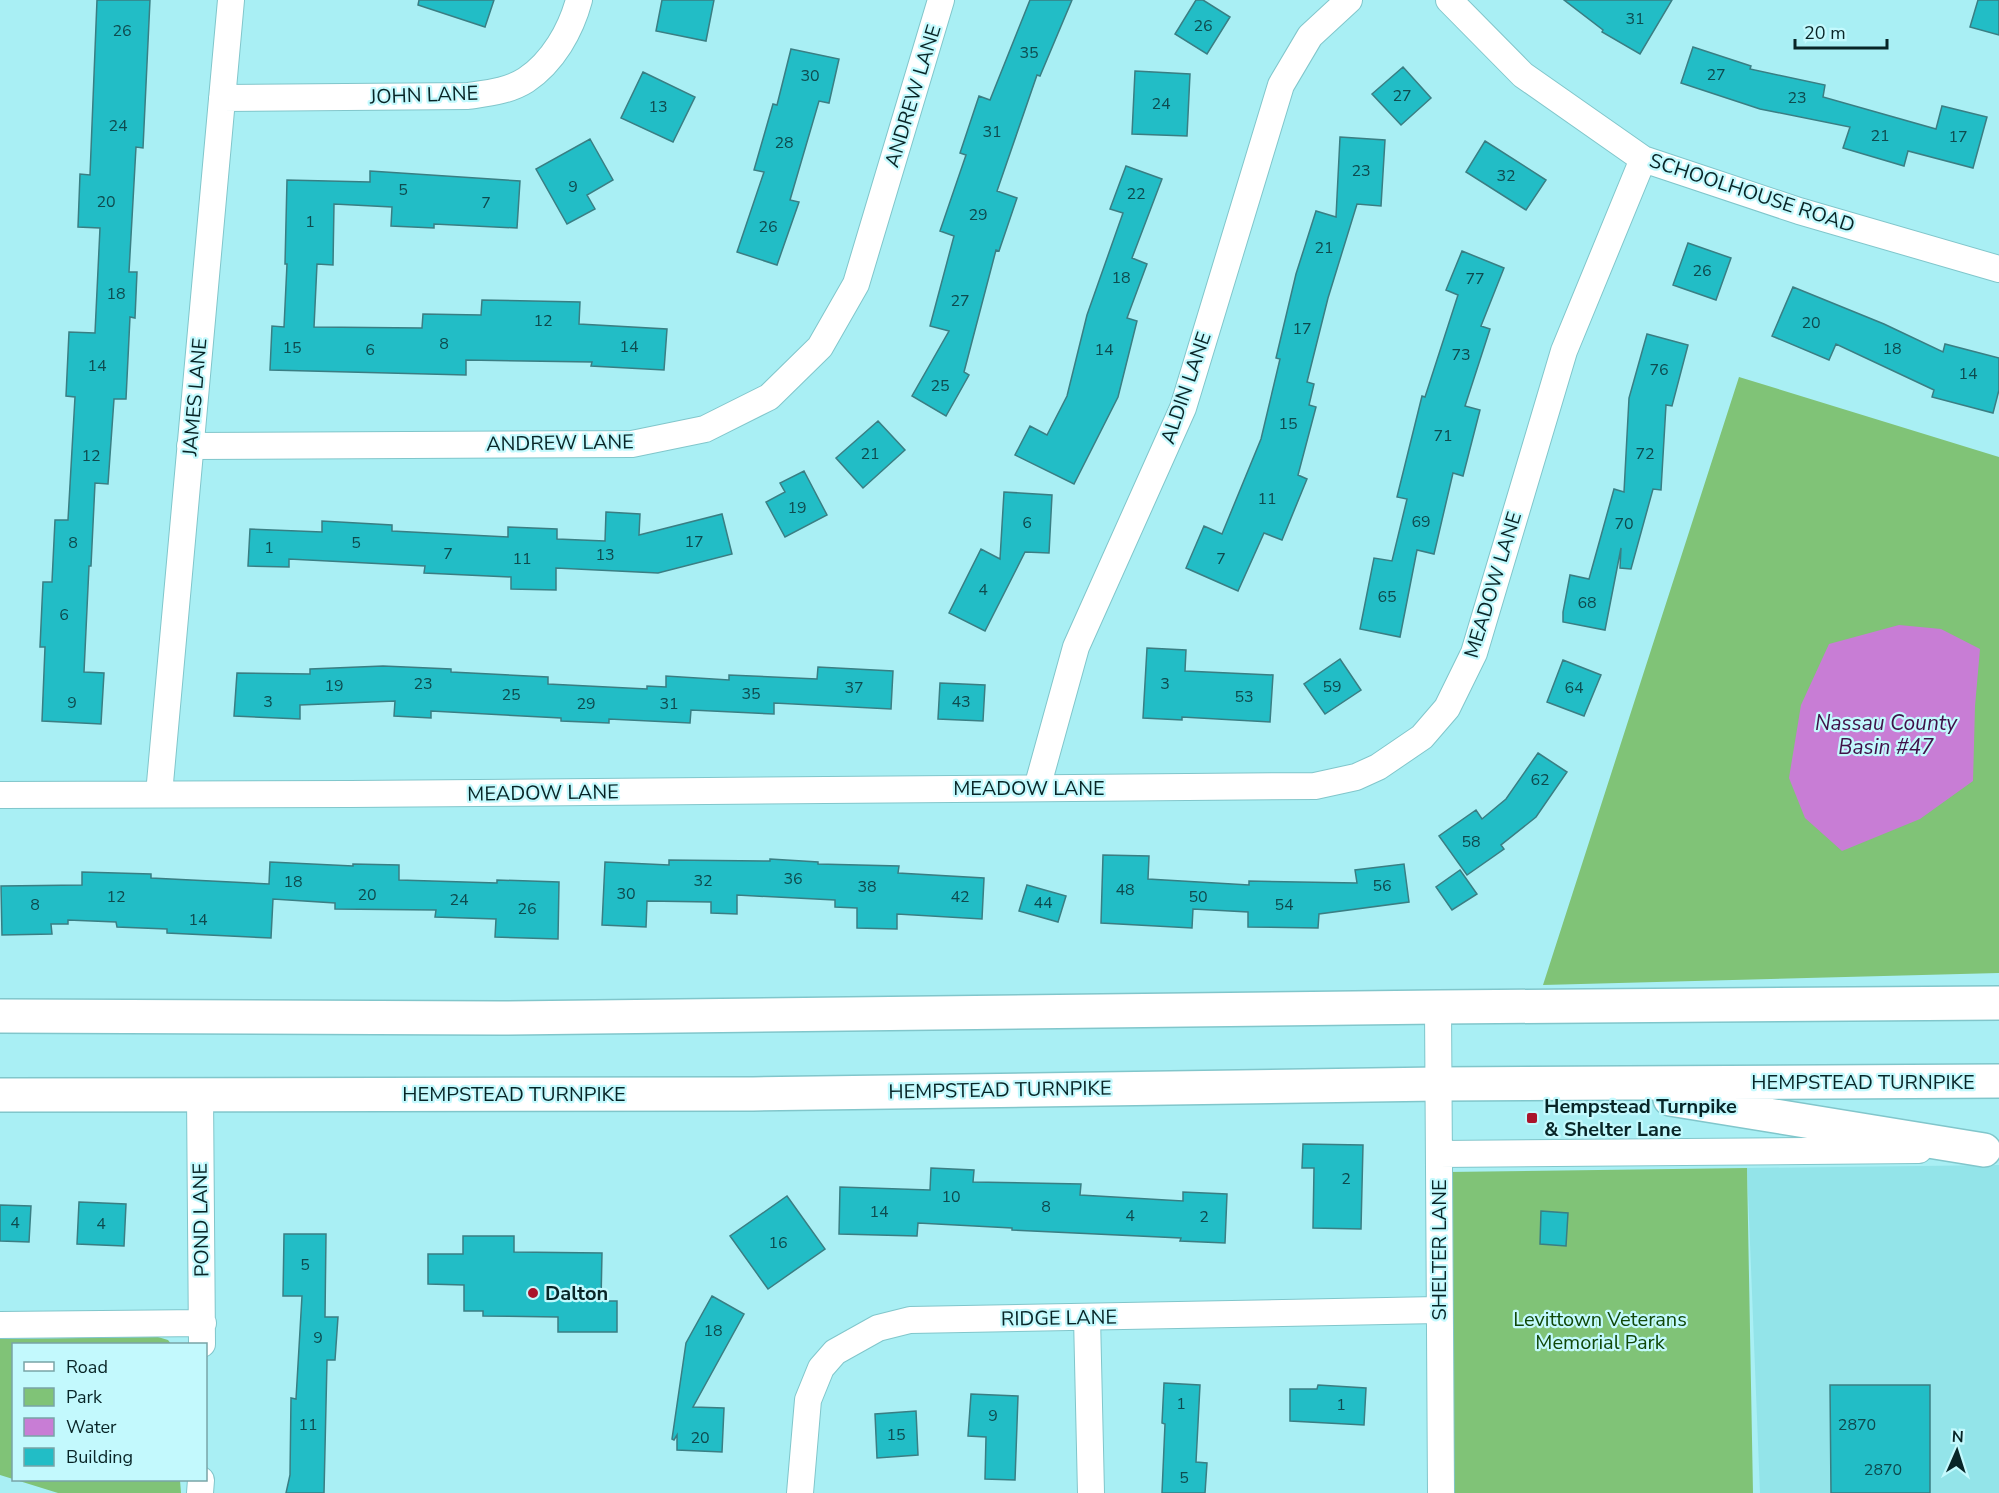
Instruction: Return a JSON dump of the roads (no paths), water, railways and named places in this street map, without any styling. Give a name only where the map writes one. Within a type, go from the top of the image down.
[{"type":"main road","points":[[0,1016],[500,1018],[1999,1003]]},
{"type":"main road","name":"HEMPSTEAD TURNPIKE","points":[[0,1095],[753,1094],[1438,1084],[1999,1082]]},
{"type":"main road","points":[[1576,1084],[1992,1150]]},
{"type":"street","name":"JAMES LANE","points":[[159,794],[231,0]]},
{"type":"street","name":"JOHN LANE","points":[[222,98],[468,96],[502,90],[525,80],[540,69],[557,49],[579,0]]},
{"type":"street","name":"ANDREW LANE","points":[[190,446],[632,444],[705,429],[769,397],[820,347],[856,284],[941,0]]},
{"type":"street","name":"ALDIN LANE","points":[[1037,788],[1076,647],[1183,408],[1281,85],[1310,36],[1349,0]]},
{"type":"street","name":"SCHOOLHOUSE ROAD","points":[[1449,0],[1523,75],[1643,159],[1799,211],[1999,269]]},
{"type":"street","name":"MEADOW LANE","points":[[0,795],[1315,786],[1356,777],[1378,768],[1422,737],[1447,708],[1474,653],[1564,351],[1643,159]]},
{"type":"street","name":"SHELTER LANE","points":[[1438,1007],[1438,1310],[1441,1493]]},
{"type":"street","name":"POND LANE","points":[[200,1095],[202,1334]]},
{"type":"street","points":[[1439,1154],[1992,1150]]},
{"type":"street","name":"RIDGE LANE","points":[[800,1493],[808,1400],[821,1368],[835,1352],[878,1328],[910,1320],[1438,1310]]},
{"type":"street","points":[[1087,1317],[1090,1493]]},
{"type":"street","points":[[0,1325],[202,1334]]},
{"type":"water","name":"Nassau County Basin #47","points":[[1899,625],[1941,629],[1980,649],[1975,706],[1973,781],[1920,819],[1842,851],[1805,818],[1789,778],[1801,705],[1829,644]]},
{"type":"place","name":"Hempstead Turnpike & Shelter Lane","points":[[1532,1118]]},
{"type":"place","name":"Dalton","points":[[533,1293]]},
{"type":"park label","name":"Levittown Veterans Memorial Park","points":[[1600,1330]]}]
